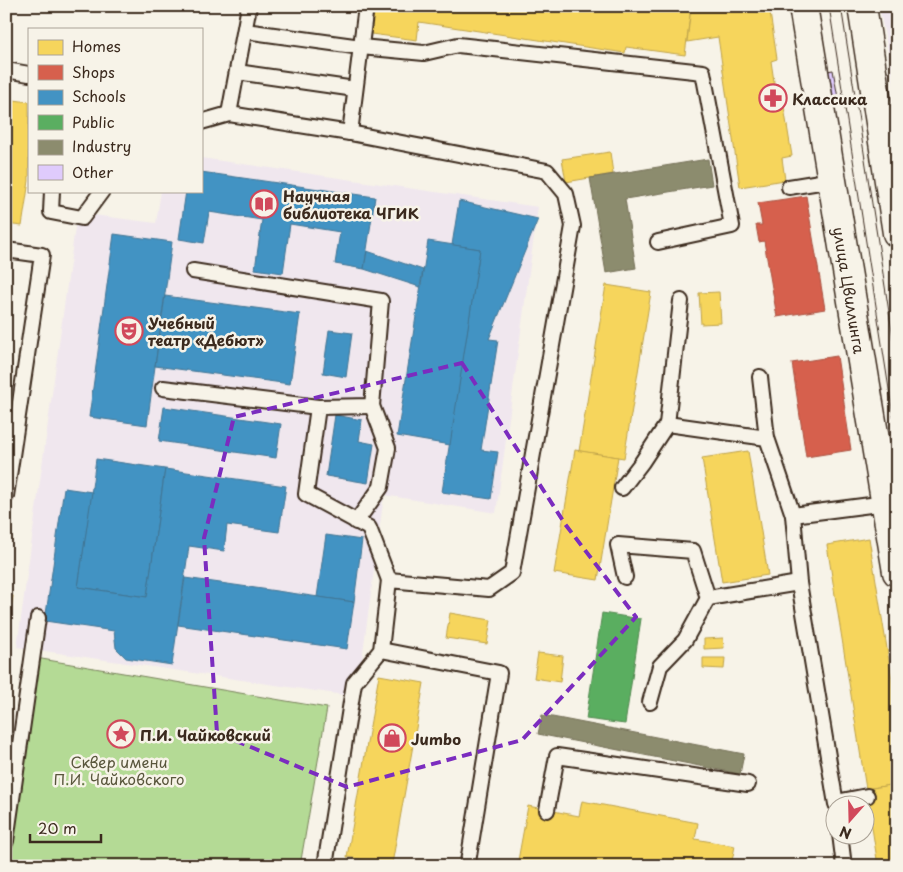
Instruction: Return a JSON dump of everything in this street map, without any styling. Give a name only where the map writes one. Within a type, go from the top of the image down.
[{"type":"main road","name":"улица Цвиллинга","points":[[804,6],[897,572]]},
{"type":"main road","points":[[862,6],[897,233]]},
{"type":"lane","points":[[229,114],[249,6]]},
{"type":"lane","points":[[350,133],[366,6]]},
{"type":"lane","points":[[245,32],[424,53],[458,45],[703,72],[732,226],[658,242]]},
{"type":"lane","points":[[6,70],[28,74]]},
{"type":"lane","points":[[237,72],[355,89]]},
{"type":"lane","points":[[202,122],[229,114],[350,133],[547,171],[566,194],[573,226],[512,573],[489,589],[389,580]]},
{"type":"lane","points":[[789,187],[832,180]]},
{"type":"lane","points":[[52,192],[51,212],[82,218],[101,192]]},
{"type":"lane","points":[[6,250],[42,255],[6,496]]},
{"type":"lane","points":[[193,271],[380,301],[372,406],[388,448],[381,488],[356,522]]},
{"type":"lane","points":[[622,488],[667,424],[681,301]]},
{"type":"lane","points":[[760,377],[767,438],[792,515],[799,583],[834,794]]},
{"type":"lane","points":[[163,388],[318,407],[372,406]]},
{"type":"lane","points":[[318,407],[306,494],[369,528],[389,580],[381,650],[354,683],[325,866]]},
{"type":"lane","points":[[667,424],[767,438]]},
{"type":"lane","points":[[792,515],[886,503]]},
{"type":"lane","points":[[625,577],[618,545],[693,551],[708,598],[685,640],[660,666],[650,702]]},
{"type":"lane","points":[[708,598],[799,583]]},
{"type":"lane","points":[[6,842],[38,618]]},
{"type":"lane","points":[[381,650],[499,672],[468,862]]},
{"type":"lane","points":[[547,810],[557,756],[748,784]]},
{"type":"lane","points":[[841,844],[844,866]]},
{"type":"highlighted area","points":[[462,363],[565,524],[636,617],[522,740],[347,787],[217,733],[204,538],[234,417]]},
{"type":"shaded area","points":[[879,6],[897,6],[897,97]]},
{"type":"shaded area","points":[[202,158],[538,207],[496,513],[384,495],[357,697],[17,647],[77,213],[156,223],[161,192],[202,192]]},
{"type":"green space","name":"Сквер имени П.И. Чайковского","points":[[36,658],[327,708],[300,866],[16,866],[6,864],[6,834]]},
{"type":"building: Homes","points":[[375,6],[691,7],[685,55],[626,47],[625,53],[419,22],[417,40],[371,34]]},
{"type":"building: Homes","points":[[744,6],[745,9],[769,6],[777,59],[771,61],[777,102],[783,101],[792,156],[782,158],[785,180],[740,187],[718,37],[687,42],[691,7]]},
{"type":"building: Homes","points":[[6,99],[28,102],[28,187],[22,226],[6,224]]},
{"type":"building: Homes","points":[[610,152],[613,174],[566,182],[562,159]]},
{"type":"building: Homes","points":[[6,276],[10,277],[6,306]]},
{"type":"building: Homes","points":[[606,285],[651,292],[624,458],[579,451]]},
{"type":"building: Homes","points":[[719,292],[721,323],[701,324],[699,293]]},
{"type":"building: Homes","points":[[575,450],[618,457],[598,580],[554,573]]},
{"type":"building: Homes","points":[[748,451],[768,575],[722,582],[702,458]]},
{"type":"building: Homes","points":[[869,538],[897,710],[897,784],[866,789],[827,545]]},
{"type":"building: Homes","points":[[6,595],[13,596],[6,635]]},
{"type":"building: Homes","points":[[450,613],[491,620],[487,644],[446,638]]},
{"type":"building: Homes","points":[[723,638],[724,648],[704,649],[704,639]]},
{"type":"building: Homes","points":[[538,653],[563,656],[560,682],[534,678]]},
{"type":"building: Homes","points":[[703,658],[725,658],[724,669],[703,668]]},
{"type":"building: Homes","points":[[379,675],[424,683],[392,864],[403,866],[379,866],[380,863],[347,857]]},
{"type":"building: Homes","points":[[897,784],[897,866],[878,866],[875,844],[876,794],[867,794],[866,789]]},
{"type":"building: Homes","points":[[582,801],[698,823],[695,839],[735,846],[731,866],[517,866],[528,806],[579,816]]},
{"type":"building: Shops","points":[[806,196],[825,309],[777,317],[764,241],[759,242],[756,225],[762,225],[758,203]]},
{"type":"building: Shops","points":[[837,356],[851,450],[806,457],[792,363]]},
{"type":"building: Schools","points":[[202,172],[375,197],[364,269],[335,264],[340,232],[290,224],[283,273],[255,269],[262,220],[209,212],[204,243],[179,239],[186,192],[202,192]]},
{"type":"building: Schools","points":[[459,201],[538,219],[489,339],[498,340],[481,450],[498,452],[491,499],[442,492],[480,249],[452,245]]},
{"type":"building: Schools","points":[[114,234],[172,242],[147,425],[89,417]]},
{"type":"building: Schools","points":[[428,241],[480,249],[450,445],[397,436]]},
{"type":"building: Schools","points":[[367,251],[423,270],[420,287],[364,269]]},
{"type":"building: Schools","points":[[165,296],[300,314],[290,384],[155,366]]},
{"type":"building: Schools","points":[[329,330],[352,333],[346,377],[323,373]]},
{"type":"building: Schools","points":[[164,407],[281,424],[276,458],[159,441]]},
{"type":"building: Schools","points":[[335,415],[362,420],[359,441],[374,444],[368,483],[326,476]]},
{"type":"building: Schools","points":[[96,459],[165,469],[147,597],[78,587]]},
{"type":"building: Schools","points":[[165,469],[286,486],[279,532],[227,525],[224,551],[189,546],[172,665],[126,658],[116,648],[114,631],[45,621],[64,488],[92,492],[78,587],[147,597]]},
{"type":"building: Schools","points":[[326,535],[362,540],[354,602],[317,597]]},
{"type":"building: Schools","points":[[185,578],[354,602],[347,649],[178,625]]},
{"type":"building: Public","points":[[602,613],[641,619],[625,724],[586,719]]},
{"type":"building: Industry","points":[[708,159],[712,185],[625,199],[636,268],[606,273],[590,178]]},
{"type":"building: Industry","points":[[542,715],[744,754],[740,774],[538,734]]},
{"type":"building: Other","points":[[833,70],[838,98],[832,99],[827,71]]},
{"type":"tram line","points":[[829,6],[897,440]]},
{"type":"tram line","points":[[841,6],[897,363]]},
{"type":"place","name":"Классика","points":[[773,98]]},
{"type":"place","name":"Научная библиотека ЧГИК","points":[[264,204]]},
{"type":"place","name":"Учебный театр «Дебют»","points":[[129,331]]},
{"type":"place","name":"П.И. Чайковский","points":[[121,734]]},
{"type":"place","name":"Jumbo","points":[[392,738]]}]
